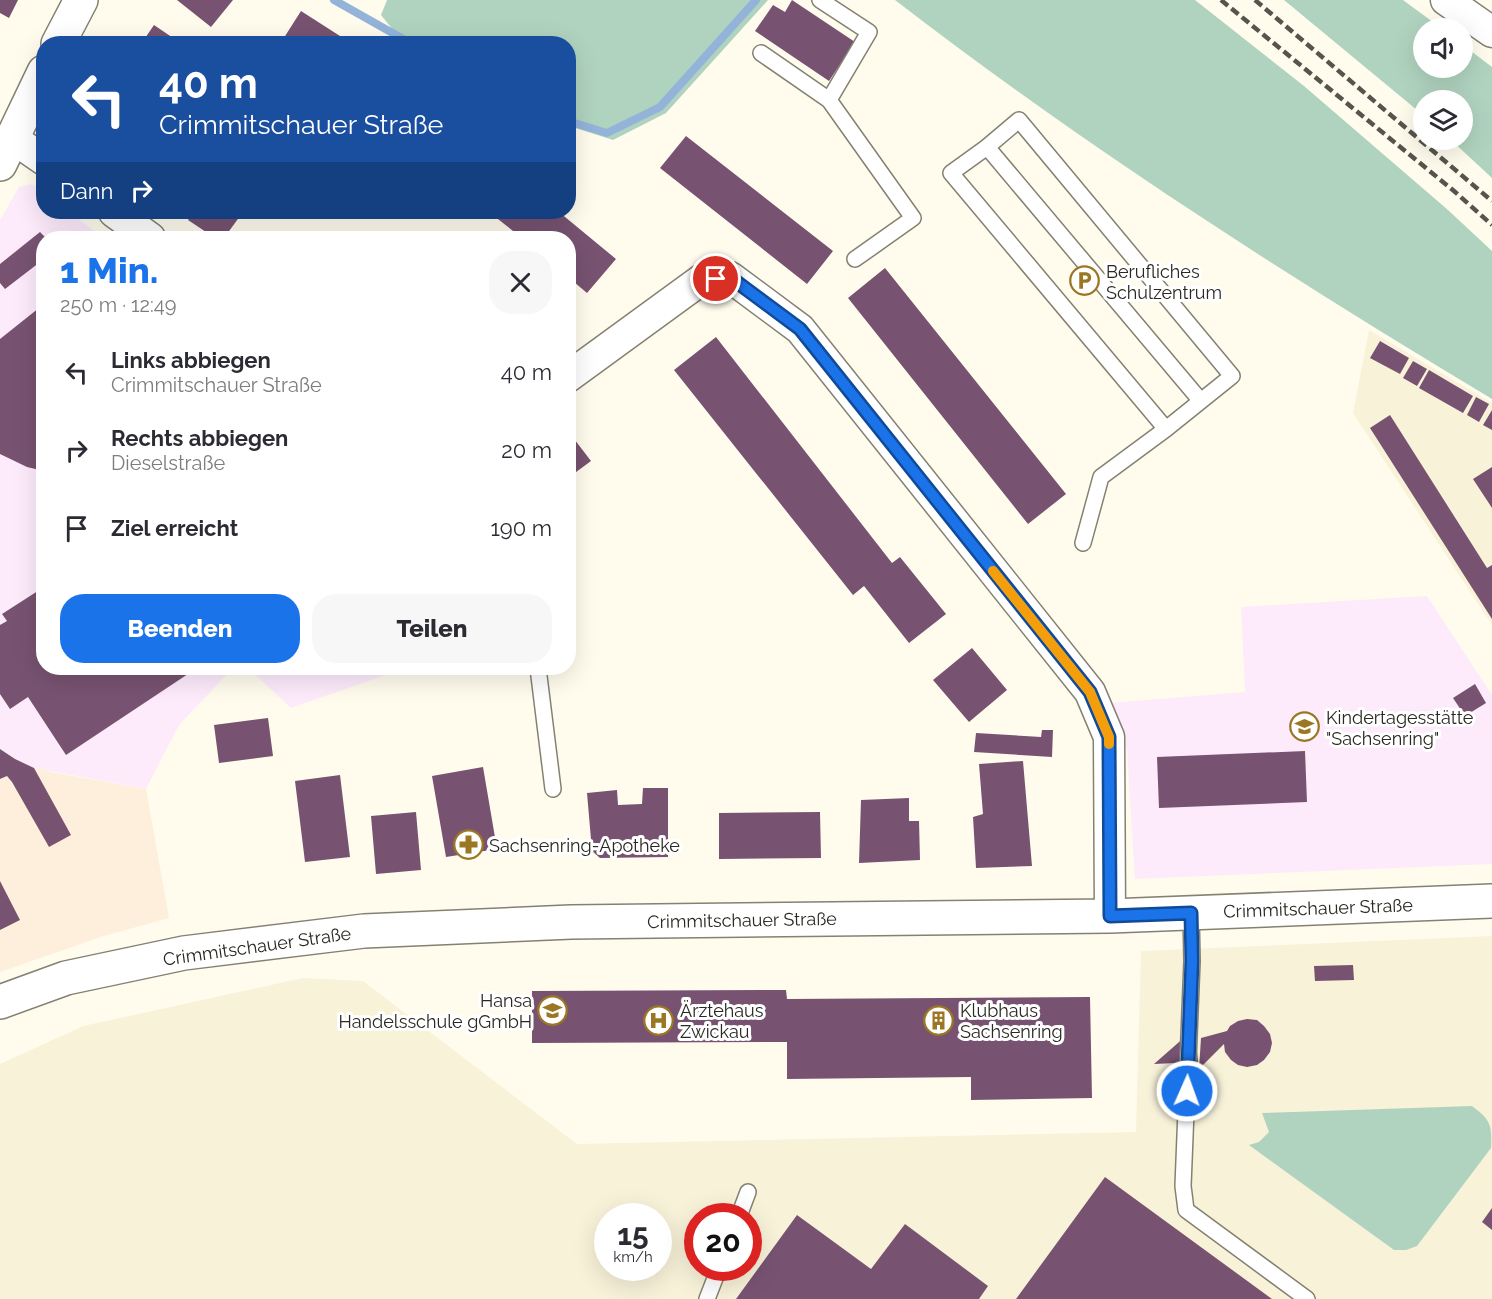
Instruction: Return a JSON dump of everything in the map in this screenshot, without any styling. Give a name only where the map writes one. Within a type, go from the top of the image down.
[{"type":"main road","points":[[62,36],[81,0]]},
{"type":"main road","points":[[6,151],[36,89]]},
{"type":"main road","name":"Crimmitschauer Straße","points":[[0,1002],[66,978],[184,953],[364,931],[571,922],[1110,916],[1492,901]]},
{"type":"street","points":[[1446,0],[1492,32]]},
{"type":"street","points":[[6,151],[36,158]]},
{"type":"street","points":[[124,219],[140,231]]},
{"type":"street","points":[[576,371],[701,280],[730,277],[800,329],[1090,692],[1109,737],[1110,916]]},
{"type":"lane","points":[[820,0],[869,32],[829,100]]},
{"type":"lane","points":[[761,53],[829,100],[913,218],[855,259]]},
{"type":"lane","points":[[1083,543],[1101,477],[1166,429],[1232,376],[1019,120],[951,173],[1166,429]]},
{"type":"lane","points":[[987,147],[1200,400]]},
{"type":"lane","points":[[539,675],[553,789]]},
{"type":"lane","points":[[1191,913],[1192,961],[1183,1186],[1186,1210],[1307,1299]]},
{"type":"lane","points":[[744,1203],[748,1192]]},
{"type":"lane","points":[[707,1299],[714,1281]]},
{"type":"shaded area","points":[[31,184],[36,186],[36,219],[79,219],[94,231],[36,231],[36,675],[226,675],[179,725],[146,789],[34,768],[0,749],[0,220],[19,187]]},
{"type":"shaded area","points":[[1369,330],[1492,403],[1492,625],[1353,413]]},
{"type":"shaded area","name":"Kindertagesstätte \"Sachsenring\"","points":[[1427,596],[1492,695],[1492,864],[1135,879],[1127,751],[1108,703],[1245,692],[1241,607]]},
{"type":"shaded area","points":[[256,675],[384,675],[380,677],[291,708]]},
{"type":"shaded area","points":[[0,749],[15,759],[51,772],[146,789],[169,918],[104,936],[0,972]]},
{"type":"shaded area","points":[[1492,936],[1492,1299],[0,1299],[0,1064],[83,1026],[303,978],[363,981],[577,1144],[1136,1132],[1141,951]]},
{"type":"green space","points":[[387,0],[768,0],[666,113],[613,140],[576,128],[576,36],[398,36],[381,15]]},
{"type":"green space","points":[[895,0],[1195,0],[1304,86],[1492,251],[1492,399],[1263,257],[1113,158],[1039,107]]},
{"type":"green space","points":[[1284,0],[1403,0],[1427,18],[1413,18],[1413,78],[1473,78],[1473,53],[1492,67],[1492,178],[1462,150],[1473,150],[1473,90],[1413,90],[1413,107]]},
{"type":"green space","points":[[1472,1106],[1487,1119],[1491,1134],[1491,1148],[1417,1246],[1406,1250],[1394,1250],[1249,1145],[1259,1142],[1269,1132],[1262,1113]]},
{"type":"building","points":[[0,0],[18,0],[9,18],[0,13]]},
{"type":"building","points":[[177,0],[233,0],[211,27]]},
{"type":"building","points":[[792,0],[855,42],[829,81],[755,31],[773,5],[785,12]]},
{"type":"building","points":[[301,11],[340,36],[285,36]]},
{"type":"building","points":[[154,25],[170,36],[146,36]]},
{"type":"building","points":[[686,136],[833,251],[807,284],[660,168]]},
{"type":"building","points":[[238,219],[229,231],[204,231],[188,220]]},
{"type":"building","points":[[498,219],[567,219],[616,259],[587,293],[576,284],[576,231],[513,231]]},
{"type":"building","points":[[36,235],[36,265],[5,289],[0,283],[0,264]]},
{"type":"building","points":[[885,268],[1066,494],[1028,524],[848,298]]},
{"type":"building","points":[[36,310],[36,469],[0,454],[0,339]]},
{"type":"building","points":[[716,337],[892,563],[900,557],[946,614],[909,643],[864,586],[853,595],[674,370]]},
{"type":"building","points":[[1380,341],[1409,358],[1400,374],[1370,358]]},
{"type":"building","points":[[1413,361],[1427,369],[1417,386],[1403,378]]},
{"type":"building","points":[[1429,370],[1473,396],[1463,413],[1419,388]]},
{"type":"building","points":[[1476,397],[1489,404],[1479,422],[1467,415]]},
{"type":"building","points":[[1492,410],[1492,430],[1483,425]]},
{"type":"building","points":[[1390,415],[1487,568],[1492,565],[1492,619],[1370,428]]},
{"type":"building","points":[[576,441],[591,461],[576,472]]},
{"type":"building","points":[[1492,467],[1492,508],[1473,479]]},
{"type":"building","points":[[36,592],[36,675],[186,675],[66,755],[28,697],[10,709],[0,694],[0,625],[7,621],[2,614]]},
{"type":"building","points":[[972,648],[1007,690],[969,722],[933,680]]},
{"type":"building","points":[[1475,684],[1486,703],[1465,716],[1453,698]]},
{"type":"building","points":[[268,718],[273,756],[219,763],[214,725]]},
{"type":"building","points":[[1042,730],[1053,730],[1052,757],[974,752],[976,733],[1041,737]]},
{"type":"building","points":[[0,749],[34,768],[71,835],[49,847],[12,782],[7,776],[0,779]]},
{"type":"building","points":[[1305,751],[1307,802],[1159,808],[1157,757]]},
{"type":"building","points":[[1023,761],[1032,866],[976,868],[973,817],[983,814],[979,764]]},
{"type":"building","points":[[483,767],[497,849],[446,857],[432,776]]},
{"type":"building","points":[[340,775],[350,857],[305,862],[295,781]]},
{"type":"building","points":[[643,788],[668,788],[668,857],[600,858],[592,851],[587,793],[617,790],[618,805],[642,804]]},
{"type":"building","points":[[909,798],[909,821],[919,821],[920,860],[859,863],[861,800]]},
{"type":"building","points":[[416,812],[421,870],[376,874],[371,816]]},
{"type":"building","points":[[820,812],[821,858],[719,859],[719,813]]},
{"type":"building","points":[[0,881],[20,920],[0,930]]},
{"type":"building","points":[[1353,965],[1354,980],[1315,981],[1314,966]]},
{"type":"building","points":[[786,990],[787,999],[1090,997],[1092,1098],[971,1100],[971,1077],[787,1079],[787,1042],[532,1043],[532,991]]},
{"type":"building","points":[[1257,1020],[1270,1034],[1272,1043],[1270,1052],[1264,1060],[1257,1065],[1247,1067],[1238,1065],[1225,1052],[1224,1044],[1199,1069],[1201,1038],[1227,1031],[1238,1021]]},
{"type":"building","points":[[1195,1028],[1198,1062],[1154,1064]]},
{"type":"building","points":[[1105,1177],[1272,1299],[1016,1299]]},
{"type":"building","points":[[1492,1208],[1492,1230],[1482,1222]]},
{"type":"building","points":[[797,1215],[871,1269],[905,1224],[988,1286],[979,1299],[736,1299],[749,1281],[762,1281],[762,1263]]},
{"type":"waterway","points":[[334,0],[398,36]]},
{"type":"waterway","points":[[576,123],[607,133],[660,107],[756,0]]},
{"type":"railway","points":[[1221,0],[1454,191],[1492,225]]},
{"type":"railway","points":[[1255,0],[1492,201]]},
{"type":"slow traffic","points":[[993,571],[1090,692],[1109,737],[1109,744]]},
{"type":"place","name":"Berufliches Schulzentrum","points":[[1085,281]]},
{"type":"place","name":"Kindertagesstätte \"Sachsenring\"","points":[[1305,727]]},
{"type":"place","name":"Sachsenring-Apotheke","points":[[468,845]]},
{"type":"place","name":"Hansa Handelsschule gGmbH","points":[[553,1010]]},
{"type":"place","name":"Ärztehaus Zwickau","points":[[659,1020]]},
{"type":"place","name":"Klubhaus Sachsenring","points":[[939,1020]]},
{"type":"route","points":[[716,279],[730,277],[800,329],[1090,692],[1109,737],[1110,916],[1191,913],[1192,961],[1187,1091]]}]
